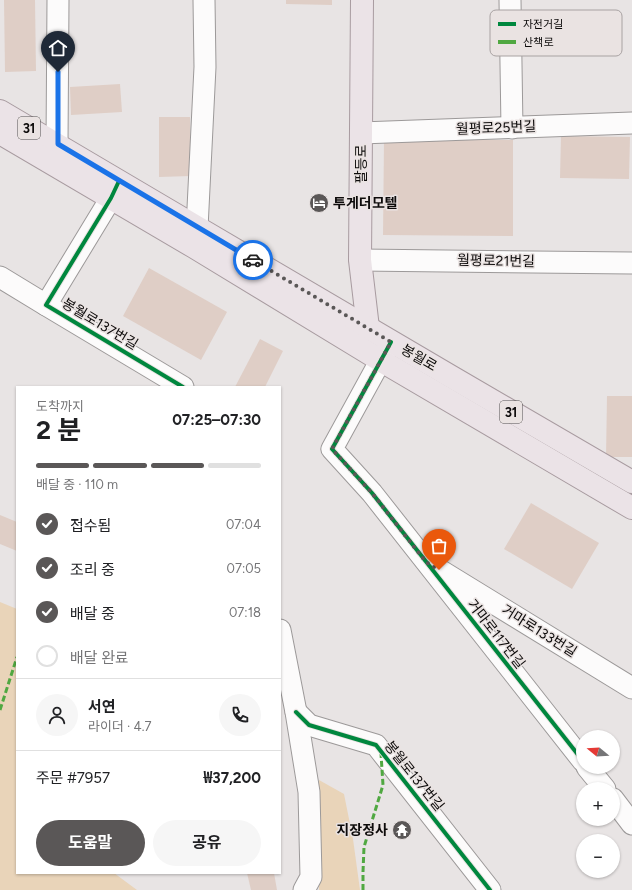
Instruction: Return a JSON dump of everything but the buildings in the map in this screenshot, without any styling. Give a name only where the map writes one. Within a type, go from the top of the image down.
[{"type":"main road","name":"팔등로","points":[[362,0],[360,260],[368,328]]},
{"type":"main road","name":"봉월로","points":[[0,112],[58,144],[115,190],[197,228],[632,482]]},
{"type":"main road","points":[[0,133],[115,190],[200,251],[380,360],[632,508]]},
{"type":"street","points":[[58,0],[58,144]]},
{"type":"street","points":[[197,228],[204,67],[204,0]]},
{"type":"street","points":[[510,0],[510,10]]},
{"type":"street","points":[[511,56],[512,128]]},
{"type":"street","name":"월평로25번길","points":[[361,132],[632,123]]},
{"type":"street","name":"봉월로137번길","points":[[115,190],[46,305],[181,386]]},
{"type":"street","name":"월평로21번길","points":[[360,260],[632,263]]},
{"type":"street","points":[[0,277],[46,305]]},
{"type":"street","name":"거마로117번길","points":[[391,342],[332,449],[372,493],[576,752]]},
{"type":"street","name":"거마로133번길","points":[[426,562],[632,688]]},
{"type":"street","points":[[281,635],[296,712],[309,792],[311,877],[304,890]]},
{"type":"street","name":"봉월로137번길","points":[[296,712],[309,725],[376,745],[490,890]]},
{"type":"street","points":[[593,774],[599,782]]},
{"type":"street","points":[[620,809],[632,824]]},
{"type":"shaded area","points":[[0,602],[16,609],[16,874],[115,874],[137,890],[0,890]]},
{"type":"shaded area","points":[[319,780],[344,794],[353,839],[360,890],[319,890]]},
{"type":"marked path","points":[[0,710],[16,660]]},
{"type":"marked path","points":[[363,890],[364,847],[383,785],[381,754]]},
{"type":"cycle path","points":[[119,181],[111,198],[46,305],[181,386]]},
{"type":"cycle path","points":[[391,342],[332,449],[372,493],[576,752]]},
{"type":"cycle path","points":[[296,712],[309,725],[376,745],[490,890]]},
{"type":"way so far","points":[[253,260],[391,342],[332,449],[372,493],[426,562],[439,570]]},
{"type":"place","name":"투게더모텔","points":[[319,203]]},
{"type":"place","name":"지장정사","points":[[402,830]]},
{"type":"route","points":[[58,72],[58,144],[253,260]]}]
